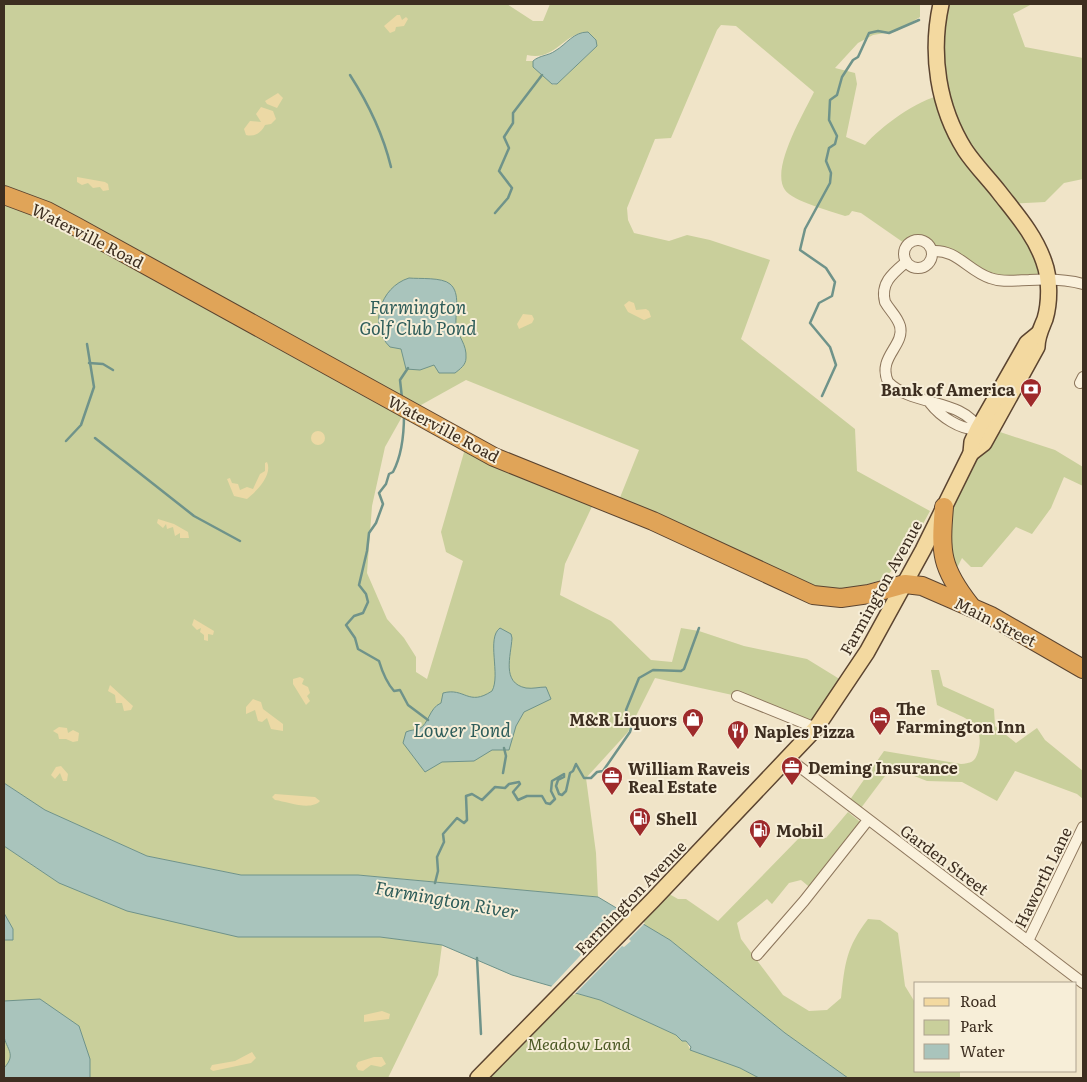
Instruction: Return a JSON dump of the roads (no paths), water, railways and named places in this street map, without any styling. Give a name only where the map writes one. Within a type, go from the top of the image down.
[{"type":"highway","name":"Waterville Road","points":[[4,195],[46,211],[77,227],[494,457],[653,520],[813,595],[841,598],[869,594],[904,584]]},
{"type":"highway","points":[[944,507],[941,545],[944,562],[949,576],[971,606]]},
{"type":"highway","name":"Main Street","points":[[904,584],[922,586],[971,606],[1083,668]]},
{"type":"main road","name":"Farmington Avenue","points":[[941,4],[936,50],[938,72],[947,115],[966,152],[1028,228],[1044,262],[1048,280],[1045,318],[1038,334],[1037,348],[984,443],[971,453]]},
{"type":"main road","name":"Farmington Avenue","points":[[478,1078],[653,900],[816,728],[867,652],[971,453],[972,442],[978,429],[1026,343],[1038,334]]},
{"type":"street","points":[[924,241],[932,252],[930,261],[923,267],[914,268],[906,262],[905,249],[911,242],[924,241]]},
{"type":"street","points":[[932,252],[944,251],[954,254],[982,275],[992,279],[1004,281],[1048,280],[1083,284]]},
{"type":"street","points":[[906,262],[892,274],[884,285],[884,302],[894,313],[901,329],[885,365],[885,377],[894,389],[930,403],[942,404],[974,421],[978,429]]},
{"type":"street","points":[[738,696],[816,728]]},
{"type":"street","name":"Garden Street","points":[[788,758],[1083,983]]},
{"type":"street","points":[[756,955],[804,901],[868,820]]},
{"type":"street","name":"Haworth Lane","points":[[1028,941],[1083,827]]},
{"type":"water","points":[[588,32],[596,40],[597,46],[557,84],[552,84],[533,67],[533,61],[536,59],[552,53],[574,36]]},
{"type":"water","name":"Farmington Golf Club Pond","points":[[409,278],[442,280],[453,288],[457,303],[456,325],[466,353],[465,363],[455,373],[439,373],[434,365],[420,370],[406,369],[401,349],[390,347],[383,338],[379,318],[384,298],[399,283]]},
{"type":"water","name":"Lower Pond","points":[[500,628],[511,634],[512,638],[509,668],[513,681],[526,688],[546,687],[551,699],[524,712],[516,726],[509,750],[492,750],[474,761],[442,762],[425,772],[403,743],[406,732],[419,729],[425,724],[434,708],[441,703],[443,693],[457,692],[477,697],[492,691],[495,676],[494,640]]},
{"type":"water","name":"Farmington River","points":[[4,783],[45,810],[147,856],[241,875],[358,875],[598,897],[670,940],[785,1033],[848,1078],[759,1078],[740,1068],[690,1050],[691,1047],[686,1041],[682,1041],[676,1035],[600,1000],[512,975],[442,945],[380,937],[238,937],[127,911],[59,883],[4,846]]},
{"type":"water","points":[[4,913],[13,929],[13,940],[4,940]]},
{"type":"water","points":[[40,999],[79,1026],[90,1059],[90,1078],[4,1078],[4,1068],[10,1059],[10,1052],[3,1032],[4,1001]]},
{"type":"waterway","points":[[822,396],[836,365],[830,347],[810,323],[819,303],[832,296],[835,282],[826,268],[800,250],[805,229],[830,183],[831,173],[826,161],[829,148],[835,144],[837,136],[829,120],[830,100],[837,95],[842,77],[853,60],[858,57],[869,33],[878,31],[889,33],[919,20]]},
{"type":"waterway","points":[[350,75],[374,119],[391,167]]},
{"type":"waterway","points":[[495,213],[508,198],[512,188],[499,171],[509,148],[504,137],[513,123],[513,113],[542,75]]},
{"type":"waterway","points":[[66,441],[81,425],[94,387],[87,344]]},
{"type":"waterway","points":[[89,363],[103,364],[113,370]]},
{"type":"waterway","points":[[402,398],[400,380],[408,368]]},
{"type":"waterway","points":[[404,415],[399,459],[379,493],[383,504],[376,523],[369,533],[359,585],[366,594],[368,602],[363,613],[354,616],[346,625],[355,638],[358,649],[379,661],[385,677],[394,691],[400,690],[408,705],[428,720]]},
{"type":"waterway","points":[[95,438],[194,516],[240,541]]},
{"type":"waterway","name":"Farmington River","points":[[435,883],[438,871],[437,857],[444,842],[443,834],[457,818],[464,823],[467,820],[466,796],[472,794],[482,800],[495,787],[505,788],[509,784],[519,782],[520,784],[513,792],[518,800],[527,796],[542,796],[546,803],[550,804],[555,799],[551,791],[552,781],[564,774],[564,777],[558,780],[556,786],[559,794],[562,795],[566,791],[570,773],[576,764],[584,778],[591,778],[597,772],[603,771],[630,732],[631,723],[626,710],[639,678],[653,670],[681,671],[684,669],[699,628]]},
{"type":"waterway","points":[[503,773],[506,756],[504,748]]},
{"type":"waterway","points":[[477,958],[481,1034]]},
{"type":"place","name":"Bank of America","points":[[1031,408]]},
{"type":"place","name":"The Farmington Inn","points":[[880,736]]},
{"type":"place","name":"M&R Liquors","points":[[693,738]]},
{"type":"place","name":"Naples Pizza","points":[[738,750]]},
{"type":"place","name":"Deming Insurance","points":[[792,786]]},
{"type":"place","name":"William Raveis Real Estate","points":[[612,796]]},
{"type":"place","name":"Shell","points":[[640,837]]},
{"type":"place","name":"Mobil","points":[[760,849]]},
{"type":"park label","name":"Meadow Land","points":[[579,1043]]}]
